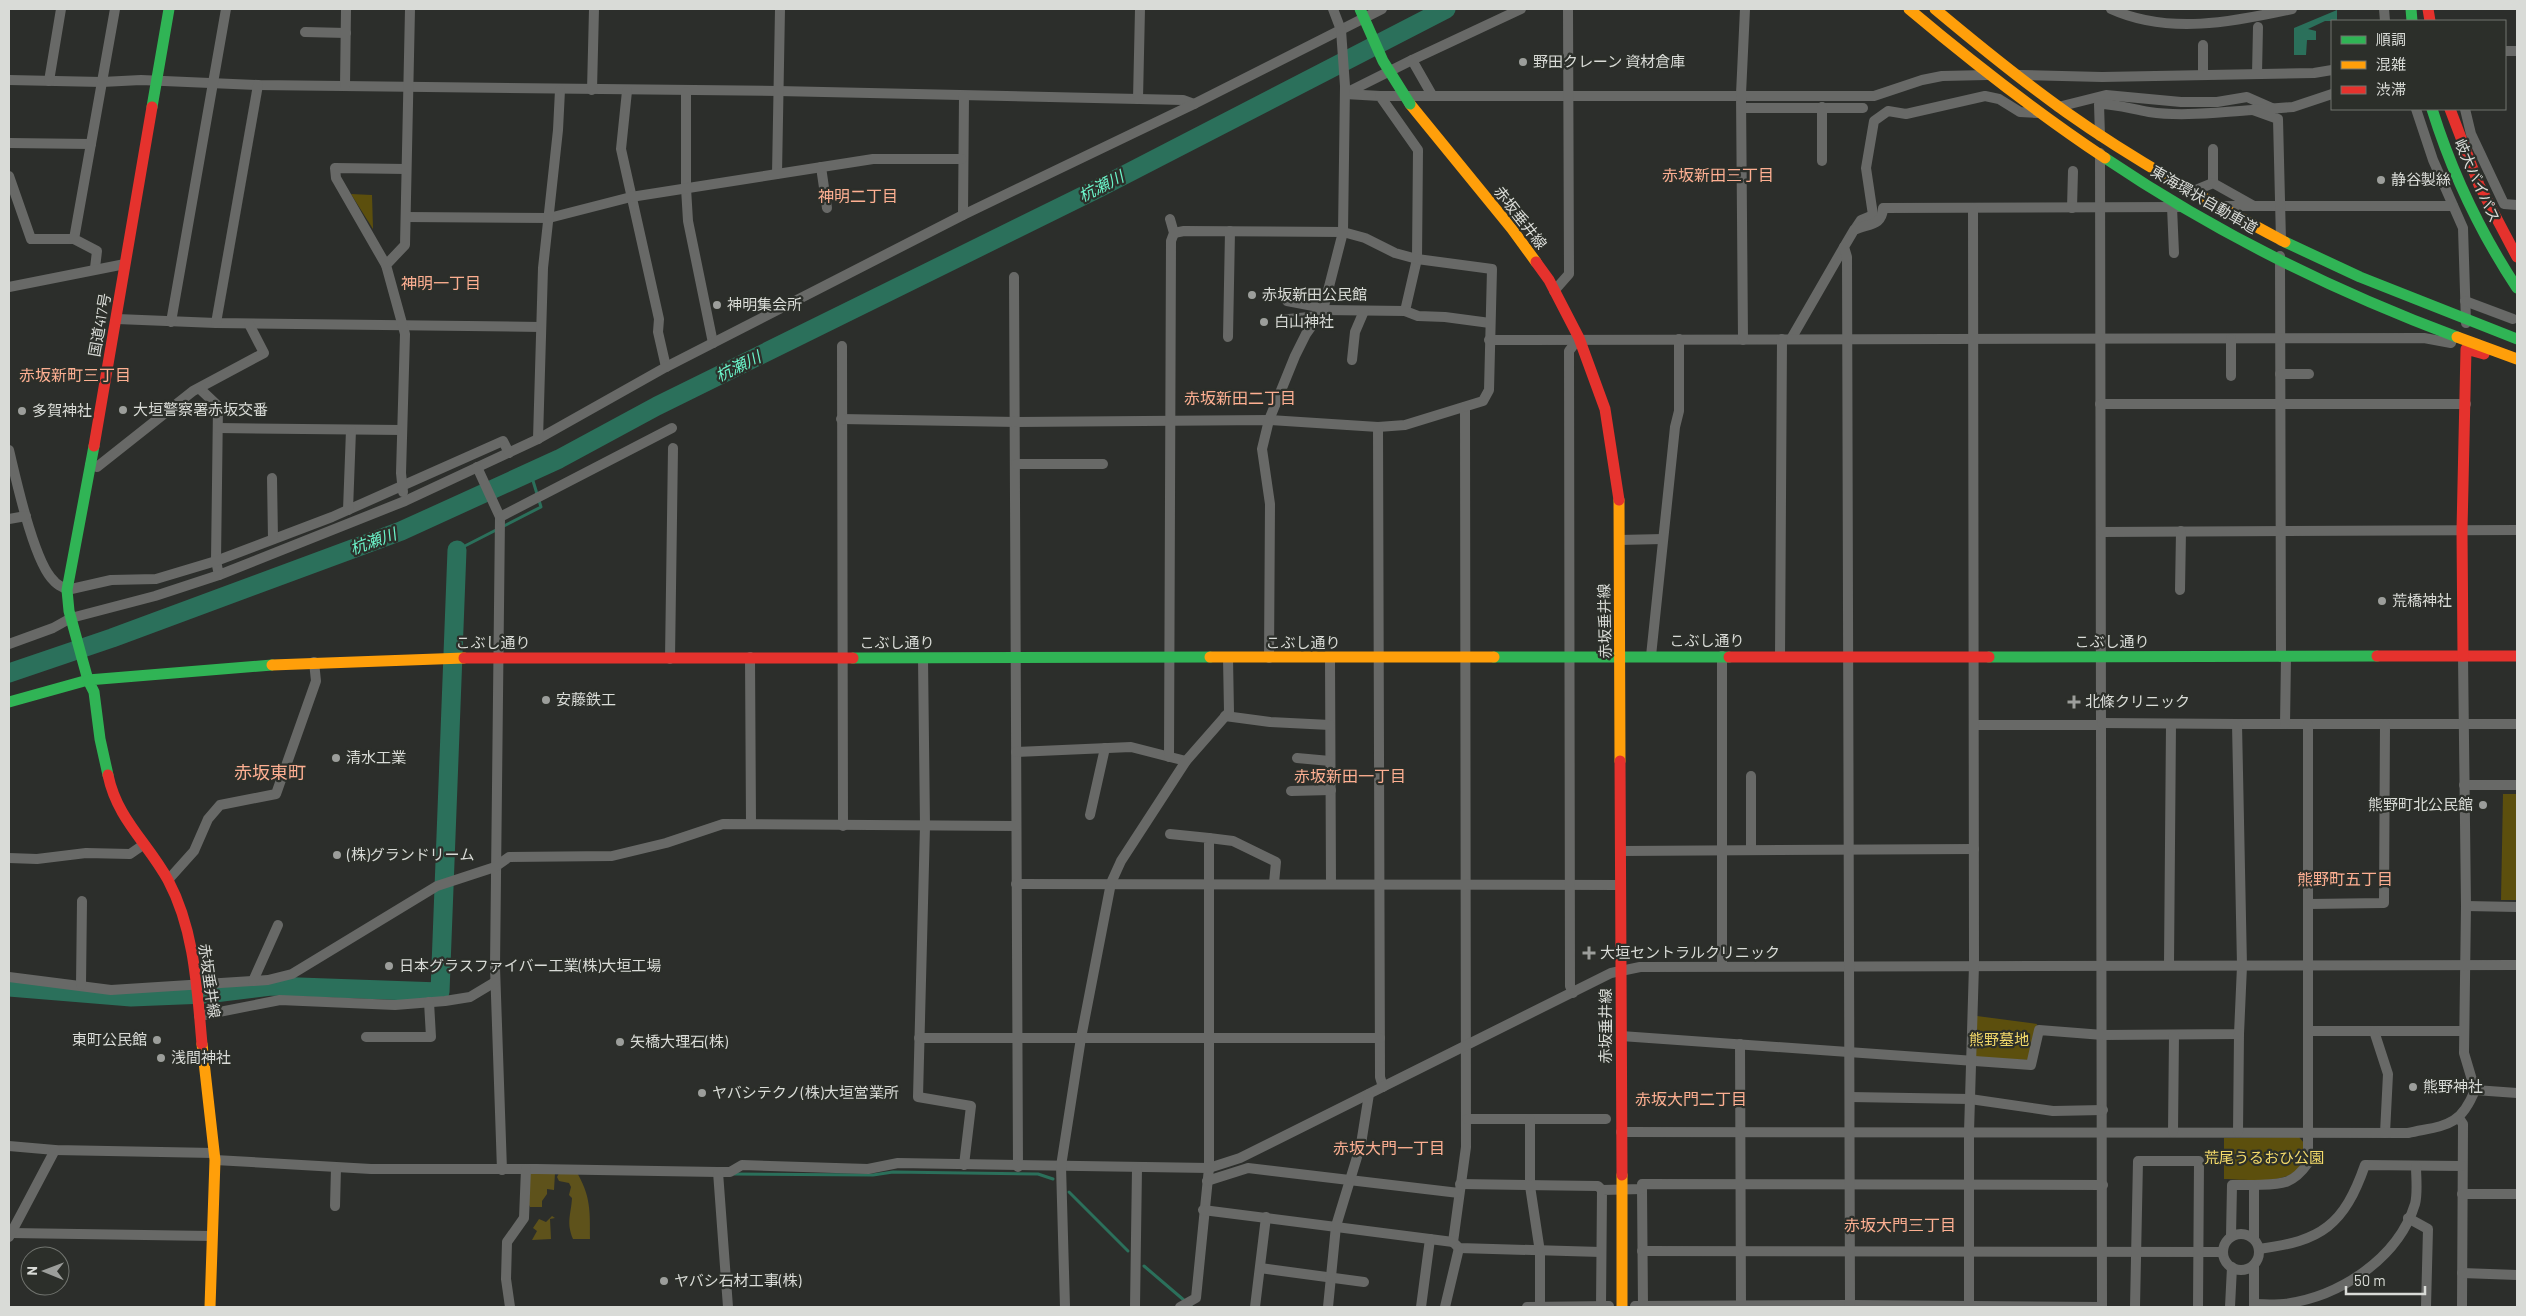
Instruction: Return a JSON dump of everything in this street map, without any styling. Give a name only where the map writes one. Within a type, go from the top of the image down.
[{"type":"main road","name":"国道417号","points":[[88,680],[71,618],[67,590],[117,319],[169,9]]},
{"type":"main road","name":"赤坂垂井線","points":[[1360,9],[1383,60],[1410,104],[1468,178],[1512,229],[1554,291],[1578,338],[1605,409],[1619,495],[1622,1307]]},
{"type":"main road","name":"東海環状自動車道","points":[[1909,9],[2009,91],[2088,147],[2162,195],[2242,240],[2323,280],[2405,316],[2517,358]]},
{"type":"main road","name":"東海環状自動車道","points":[[1935,9],[2030,85],[2093,131],[2173,182],[2251,226],[2330,265],[2407,298],[2517,340]]},
{"type":"main road","name":"岐大バイパス","points":[[2432,110],[2438,131],[2466,200],[2479,226],[2517,288]]},
{"type":"main road","name":"岐大バイパス","points":[[2450,110],[2473,174],[2494,217],[2517,257]]},
{"type":"main road","points":[[2463,656],[2462,530],[2466,349],[2493,357],[2517,358]]},
{"type":"main road","name":"こぶし通り","points":[[88,680],[314,662],[444,658],[1330,659],[1620,656],[2517,656]]},
{"type":"main road","name":"赤坂垂井線","points":[[88,680],[94,692],[100,739],[110,785],[126,822],[168,880],[184,919],[195,962],[214,1157],[210,1307]]},
{"type":"main road","points":[[9,702],[88,680]]},
{"type":"street","points":[[49,81],[61,9]]},
{"type":"street","points":[[74,238],[115,9]]},
{"type":"street","points":[[171,322],[226,9]]},
{"type":"street","points":[[345,86],[346,9]]},
{"type":"street","points":[[386,265],[405,245],[410,9]]},
{"type":"street","points":[[592,90],[594,9]]},
{"type":"street","points":[[777,174],[780,9]]},
{"type":"street","points":[[1138,99],[1140,9]]},
{"type":"street","points":[[1269,658],[1270,504],[1262,449],[1269,420],[1299,349],[1322,311],[1343,232],[1345,90],[1341,35],[1333,9]]},
{"type":"street","points":[[9,644],[53,628],[71,618],[155,596],[219,575],[478,470],[538,439],[666,367],[963,215],[1341,35],[1382,9]]},
{"type":"street","points":[[1345,90],[1521,9]]},
{"type":"street","points":[[1554,291],[1569,274],[1568,9]]},
{"type":"street","points":[[1743,340],[1741,94],[1745,9]]},
{"type":"street","points":[[2111,9],[2142,20],[2211,25],[2292,9]]},
{"type":"street","points":[[2257,74],[2258,26]]},
{"type":"street","points":[[304,32],[346,33]]},
{"type":"street","points":[[2203,45],[2203,75]]},
{"type":"street","points":[[1412,60],[1432,95]]},
{"type":"street","points":[[1345,90],[1380,96],[1567,94],[1874,96],[1922,80],[1942,76],[2203,75],[2314,73],[2331,70]]},
{"type":"street","points":[[9,80],[102,82],[141,80],[212,84],[686,92],[778,91],[1183,100],[1194,104]]},
{"type":"street","points":[[216,323],[258,85]]},
{"type":"street","points":[[538,439],[543,268],[560,90]]},
{"type":"street","points":[[627,91],[621,149],[659,319],[658,332],[666,367]]},
{"type":"street","points":[[686,92],[688,221],[713,343]]},
{"type":"street","points":[[1780,657],[1786,339],[1861,220],[1873,216],[1866,168],[1874,122],[1888,111],[1906,114],[1985,96],[1999,99],[2020,112],[2034,114],[2106,94],[2181,102],[2217,102],[2247,97],[2272,108]]},
{"type":"street","points":[[2103,1185],[1642,1184],[1640,1306],[2102,1307],[2103,1185],[2103,965],[2099,104],[2116,104],[2148,112],[2187,114],[2293,108],[2331,94]]},
{"type":"street","points":[[963,215],[964,96]]},
{"type":"street","points":[[1380,96],[1418,150],[1417,259],[1405,310]]},
{"type":"street","points":[[1822,107],[1822,161]]},
{"type":"street","points":[[1742,108],[1863,108]]},
{"type":"street","points":[[2253,110],[2278,119],[2285,724]]},
{"type":"street","points":[[1490,340],[1578,338],[1743,340],[1846,338],[2424,338],[2449,342],[2466,349],[2463,228],[2433,160],[2416,110]]},
{"type":"street","points":[[2465,110],[2471,134],[2504,204],[2517,205]]},
{"type":"street","points":[[9,143],[91,144]]},
{"type":"street","points":[[2213,149],[2214,183]]},
{"type":"street","points":[[406,217],[549,218],[631,197],[873,159],[962,159]]},
{"type":"street","points":[[821,167],[828,208]]},
{"type":"street","points":[[405,501],[402,487],[404,334],[386,265],[336,178],[335,168],[406,169]]},
{"type":"street","points":[[2072,208],[2073,171]]},
{"type":"street","points":[[9,176],[31,239],[74,238],[97,251],[96,268]]},
{"type":"street","points":[[2214,183],[2254,206]]},
{"type":"street","points":[[2155,207],[2214,183]]},
{"type":"street","points":[[1854,230],[1878,223],[1884,208],[2100,208],[2280,205],[2453,206]]},
{"type":"street","points":[[2172,207],[2174,253]]},
{"type":"street","points":[[1969,1306],[1969,1132],[1974,965],[1973,208]]},
{"type":"street","points":[[1169,757],[1171,241],[1174,233],[1170,220]]},
{"type":"street","points":[[841,419],[1016,422],[1269,420],[1378,427],[1405,425],[1465,407],[1482,401],[1489,390],[1492,269],[1417,259],[1395,253],[1365,238],[1343,232],[1184,230],[1174,233]]},
{"type":"street","points":[[1228,337],[1230,231]]},
{"type":"street","points":[[1844,247],[1846,257],[1848,966],[1851,1132],[1850,1306]]},
{"type":"street","points":[[9,287],[96,268],[126,264]]},
{"type":"street","points":[[1014,277],[1018,1166]]},
{"type":"street","points":[[1287,301],[1322,311]]},
{"type":"street","points":[[2465,301],[2513,319]]},
{"type":"street","points":[[1352,360],[1355,332],[1364,310]]},
{"type":"street","points":[[1279,320],[1322,311],[1405,310],[1418,316],[1490,323]]},
{"type":"street","points":[[117,319],[249,324],[541,327]]},
{"type":"street","points":[[90,465],[97,467],[193,391],[264,354],[249,324]]},
{"type":"street","points":[[1573,992],[1570,986],[1569,884],[1569,351],[1578,338]]},
{"type":"street","points":[[1651,656],[1674,427],[1679,411],[1679,339]]},
{"type":"street","points":[[2231,339],[2231,376]]},
{"type":"street","points":[[842,346],[844,826]]},
{"type":"street","points":[[2280,374],[2309,374]]},
{"type":"street","points":[[200,389],[218,406],[216,561],[219,575]]},
{"type":"street","points":[[2100,404],[2466,404]]},
{"type":"street","points":[[1447,1307],[1456,1245],[1467,1119],[1465,407]]},
{"type":"street","points":[[1378,427],[1380,1077],[1383,1087]]},
{"type":"street","points":[[218,428],[402,430]]},
{"type":"street","points":[[499,521],[538,497],[672,428]]},
{"type":"street","points":[[348,510],[351,430]]},
{"type":"street","points":[[9,450],[26,516],[39,556],[53,581],[67,590],[111,580],[156,579],[216,561],[348,510],[503,441],[509,453]]},
{"type":"street","points":[[670,659],[673,448]]},
{"type":"street","points":[[1016,464],[1103,464]]},
{"type":"street","points":[[478,470],[499,521],[495,982],[502,1170]]},
{"type":"street","points":[[272,478],[273,539]]},
{"type":"street","points":[[9,519],[26,516]]},
{"type":"street","points":[[2101,532],[2517,530]]},
{"type":"street","points":[[2180,590],[2181,531]]},
{"type":"street","points":[[1619,540],[1663,539]]},
{"type":"street","points":[[1722,656],[1722,966]]},
{"type":"street","points":[[1621,1132],[1740,1134],[1851,1132],[2408,1133],[2450,1124],[2459,1118],[2475,1090],[2464,1053],[2466,906],[2463,656]]},
{"type":"street","points":[[750,657],[751,823]]},
{"type":"street","points":[[923,658],[925,826],[918,1097],[971,1106],[964,1165]]},
{"type":"street","points":[[1065,1307],[1061,1166],[1081,1038],[1111,883],[1121,861],[1186,761],[1228,712],[1228,658]]},
{"type":"street","points":[[1330,659],[1331,883]]},
{"type":"street","points":[[168,880],[194,851],[208,819],[220,805],[276,794],[316,681],[314,662]]},
{"type":"street","points":[[1225,716],[1270,722],[1330,726]]},
{"type":"street","points":[[2169,964],[2172,724]]},
{"type":"street","points":[[2237,724],[2242,966],[2238,1132]]},
{"type":"street","points":[[2231,1236],[2232,1185],[2281,1184],[2291,1181],[2301,1173],[2308,1162],[2308,724]]},
{"type":"street","points":[[2309,904],[2384,903],[2385,724]]},
{"type":"street","points":[[1974,725],[2517,724]]},
{"type":"street","points":[[1016,752],[1131,747],[1186,761]]},
{"type":"street","points":[[1090,814],[1105,748]]},
{"type":"street","points":[[1298,758],[1330,761]]},
{"type":"street","points":[[1751,776],[1751,849]]},
{"type":"street","points":[[2464,786],[2517,785]]},
{"type":"street","points":[[1291,791],[1331,790]]},
{"type":"street","points":[[9,977],[130,990],[253,981],[292,974],[437,886],[450,880],[495,867],[509,857],[612,856],[666,843],[723,824],[1016,826]]},
{"type":"street","points":[[1170,834],[1233,841],[1276,862],[1274,883]]},
{"type":"street","points":[[1186,1304],[1196,1298],[1203,1210],[1209,1168],[1209,838]]},
{"type":"street","points":[[9,858],[37,859],[86,853],[130,854],[143,846]]},
{"type":"street","points":[[1621,851],[1974,849]]},
{"type":"street","points":[[1016,884],[1331,883],[1621,885]]},
{"type":"street","points":[[81,985],[82,901]]},
{"type":"street","points":[[2466,906],[2517,907]]},
{"type":"street","points":[[253,981],[278,925]]},
{"type":"street","points":[[9,1146],[55,1150],[214,1157],[336,1168],[730,1172],[742,1165],[868,1169],[898,1163],[1209,1168],[1240,1158],[1573,992],[1622,970],[1640,967],[2169,964],[2242,966],[2309,964],[2517,965]]},
{"type":"street","points":[[199,1016],[280,1000],[395,1004],[429,1002],[470,997],[495,982]]},
{"type":"street","points":[[366,1037],[431,1037],[429,1002]]},
{"type":"street","points":[[1622,1036],[2031,1065],[2039,1030],[2103,1035],[2239,1034]]},
{"type":"street","points":[[2309,1031],[2464,1031]]},
{"type":"street","points":[[2374,1031],[2388,1074],[2385,1133]]},
{"type":"street","points":[[2173,1132],[2174,1035]]},
{"type":"street","points":[[919,1038],[1017,1040],[1081,1038],[1380,1038]]},
{"type":"street","points":[[1740,1044],[1741,1306]]},
{"type":"street","points":[[2475,1090],[2517,1093]]},
{"type":"street","points":[[1328,1307],[1336,1226],[1361,1144],[1369,1094]]},
{"type":"street","points":[[1850,1097],[1970,1099],[2053,1111],[2103,1110]]},
{"type":"street","points":[[2459,1118],[2462,1124],[2462,1307]]},
{"type":"street","points":[[1467,1119],[1606,1119]]},
{"type":"street","points":[[1530,1119],[1530,1186],[1540,1252],[1540,1307]]},
{"type":"street","points":[[55,1150],[10,1235],[212,1236]]},
{"type":"street","points":[[2135,1307],[2138,1161],[2199,1162],[2198,1307]]},
{"type":"street","points":[[2259,1249],[2290,1245],[2316,1235],[2337,1218],[2354,1196],[2365,1165],[2462,1166]]},
{"type":"street","points":[[2254,1185],[2254,1238],[2259,1249],[2254,1265],[2254,1306],[2283,1306],[2325,1294],[2348,1282],[2370,1267],[2390,1247],[2416,1203],[2416,1166]]},
{"type":"street","points":[[334,1206],[336,1168]]},
{"type":"street","points":[[1135,1307],[1137,1168]]},
{"type":"street","points":[[1207,1181],[1248,1168],[1350,1180],[1460,1189],[1530,1186],[1598,1186],[1602,1190],[1642,1189]]},
{"type":"street","points":[[510,1307],[506,1279],[507,1242],[524,1218],[526,1169]]},
{"type":"street","points":[[718,1172],[728,1307]]},
{"type":"street","points":[[1527,1307],[1604,1307],[1601,1252],[1602,1190]]},
{"type":"street","points":[[2462,1194],[2517,1194]]},
{"type":"street","points":[[1203,1210],[1430,1239],[1456,1245],[1540,1252],[1601,1252]]},
{"type":"street","points":[[1254,1307],[1266,1217]]},
{"type":"street","points":[[2408,1218],[2428,1229],[2426,1307]]},
{"type":"street","points":[[2254,1238],[2243,1234],[2231,1236],[2227,1240],[2223,1252],[2224,1258],[2232,1267],[2243,1270],[2254,1265]]},
{"type":"street","points":[[1420,1307],[1430,1239]]},
{"type":"street","points":[[1642,1251],[2102,1250],[2223,1252]]},
{"type":"street","points":[[2230,1307],[2232,1267]]},
{"type":"street","points":[[1260,1268],[1364,1282]]},
{"type":"street","points":[[2462,1274],[2517,1275]]},
{"type":"green space","points":[[351,194],[372,195],[373,229]]},
{"type":"green space","points":[[2503,794],[2517,794],[2517,900],[2501,900]]},
{"type":"green space","name":"熊野墓地","points":[[1977,1016],[2037,1024],[2029,1060],[1975,1058]]},
{"type":"green space","name":"荒尾うるおひ公園","points":[[2299,1137],[2304,1143],[2304,1157],[2298,1168],[2291,1174],[2269,1180],[2224,1179],[2224,1138]]},
{"type":"shaded area","points":[[2337,10],[2337,20],[2325,21],[2308,29],[2316,31],[2316,40],[2307,40],[2306,55],[2294,55],[2294,28]]},
{"type":"shaded area","points":[[560,1171],[576,1171],[585,1188],[589,1204],[590,1239],[573,1239],[569,1223],[572,1198],[569,1195],[571,1187],[569,1183],[559,1181],[557,1177]]},
{"type":"shaded area","points":[[528,1173],[555,1173],[554,1190],[547,1189],[547,1194],[542,1201],[542,1207],[530,1207],[528,1203]]},
{"type":"shaded area","points":[[552,1216],[555,1218],[550,1219],[551,1239],[532,1240],[537,1231],[533,1228],[539,1219],[546,1222]]},
{"type":"waterway","name":"杭瀬川","points":[[9,673],[112,638],[401,531],[559,459],[657,406],[1099,188],[1446,9]]},
{"type":"waterway","points":[[457,550],[541,507],[530,471]]},
{"type":"waterway","points":[[9,987],[131,997],[206,994],[271,986],[440,992],[457,550]]},
{"type":"waterway","points":[[734,1174],[873,1175],[893,1172],[1038,1174],[1053,1179]]},
{"type":"waterway","points":[[1069,1192],[1128,1251]]},
{"type":"waterway","points":[[1144,1266],[1192,1307]]},
{"type":"traffic: fast","points":[[152,107],[169,9]]},
{"type":"traffic: fast","points":[[1360,9],[1383,61],[1410,104]]},
{"type":"traffic: fast","points":[[2411,9],[2412,20]]},
{"type":"traffic: fast","points":[[2432,110],[2468,202],[2517,288]]},
{"type":"traffic: fast","points":[[2105,158],[2188,210],[2275,258],[2365,300],[2457,337]]},
{"type":"traffic: fast","points":[[2285,242],[2360,277],[2517,339]]},
{"type":"traffic: fast","points":[[9,702],[88,680],[69,611],[67,590],[94,446]]},
{"type":"traffic: fast","points":[[1989,657],[2377,656]]},
{"type":"traffic: fast","points":[[853,658],[1210,657]]},
{"type":"traffic: fast","points":[[1494,657],[1729,657]]},
{"type":"traffic: fast","points":[[108,775],[100,739],[94,692],[88,680],[272,665]]},
{"type":"traffic: slow","points":[[1909,9],[2005,86],[2105,158]]},
{"type":"traffic: slow","points":[[1935,9],[2016,75],[2092,130],[2173,180],[2285,242]]},
{"type":"traffic: slow","points":[[1410,104],[1512,229],[1536,262]]},
{"type":"traffic: slow","points":[[2457,337],[2517,359]]},
{"type":"traffic: slow","points":[[1619,500],[1620,761]]},
{"type":"traffic: slow","points":[[1210,657],[1494,657]]},
{"type":"traffic: slow","points":[[272,665],[464,658]]},
{"type":"traffic: slow","points":[[202,1044],[215,1160],[210,1307]]},
{"type":"traffic: slow","points":[[1622,1175],[1622,1307]]},
{"type":"traffic: jam","points":[[2428,9],[2430,20]]},
{"type":"traffic: jam","points":[[94,446],[152,107]]},
{"type":"traffic: jam","points":[[2450,110],[2479,185],[2517,257]]},
{"type":"traffic: jam","points":[[1536,262],[1549,280],[1579,338],[1605,409],[1619,500]]},
{"type":"traffic: jam","points":[[2463,656],[2462,530],[2466,349],[2484,354]]},
{"type":"traffic: jam","points":[[2377,656],[2517,656]]},
{"type":"traffic: jam","points":[[1729,657],[1989,657]]},
{"type":"traffic: jam","points":[[464,658],[853,658]]},
{"type":"traffic: jam","points":[[1620,761],[1622,1175]]},
{"type":"traffic: jam","points":[[108,775],[118,805],[168,880],[184,919],[193,960],[202,1044]]},
{"type":"place","name":"野田クレーン 資材倉庫","points":[[1523,62]]},
{"type":"place","name":"静谷製絲","points":[[2381,180]]},
{"type":"place","name":"赤坂新田公民館","points":[[1252,295]]},
{"type":"place","name":"神明集会所","points":[[717,305]]},
{"type":"place","name":"白山神社","points":[[1264,322]]},
{"type":"place","name":"大垣警察署赤坂交番","points":[[123,410]]},
{"type":"place","name":"多賀神社","points":[[22,411]]},
{"type":"place","name":"荒橋神社","points":[[2382,601]]},
{"type":"place","name":"安藤鉄工","points":[[546,700]]},
{"type":"place","name":"北條クリニック","points":[[2074,702]]},
{"type":"place","name":"清水工業","points":[[336,758]]},
{"type":"place","name":"熊野町北公民館","points":[[2483,805]]},
{"type":"place","name":"(株)グランドリーム","points":[[337,855]]},
{"type":"place","name":"大垣セントラルクリニック","points":[[1589,953]]},
{"type":"place","name":"日本グラスファイバー工業(株)大垣工場","points":[[389,966]]},
{"type":"place","name":"東町公民館","points":[[157,1040]]},
{"type":"place","name":"矢橋大理石(株)","points":[[620,1042]]},
{"type":"place","name":"浅間神社","points":[[161,1058]]},
{"type":"place","name":"熊野神社","points":[[2413,1087]]},
{"type":"place","name":"ヤバシテクノ(株)大垣営業所","points":[[702,1093]]},
{"type":"place","name":"ヤバシ石材工事(株)","points":[[664,1281]]},
{"type":"district","name":"赤坂新田三丁目","points":[[1718,175]]},
{"type":"district","name":"神明二丁目","points":[[858,196]]},
{"type":"district","name":"神明一丁目","points":[[441,283]]},
{"type":"district","name":"赤坂新町三丁目","points":[[75,375]]},
{"type":"district","name":"赤坂新田二丁目","points":[[1240,398]]},
{"type":"district","name":"赤坂東町","points":[[270,773]]},
{"type":"district","name":"赤坂新田一丁目","points":[[1350,776]]},
{"type":"district","name":"熊野町五丁目","points":[[2345,879]]},
{"type":"district","name":"赤坂大門二丁目","points":[[1691,1099]]},
{"type":"district","name":"赤坂大門一丁目","points":[[1389,1148]]},
{"type":"district","name":"赤坂大門三丁目","points":[[1900,1225]]}]
